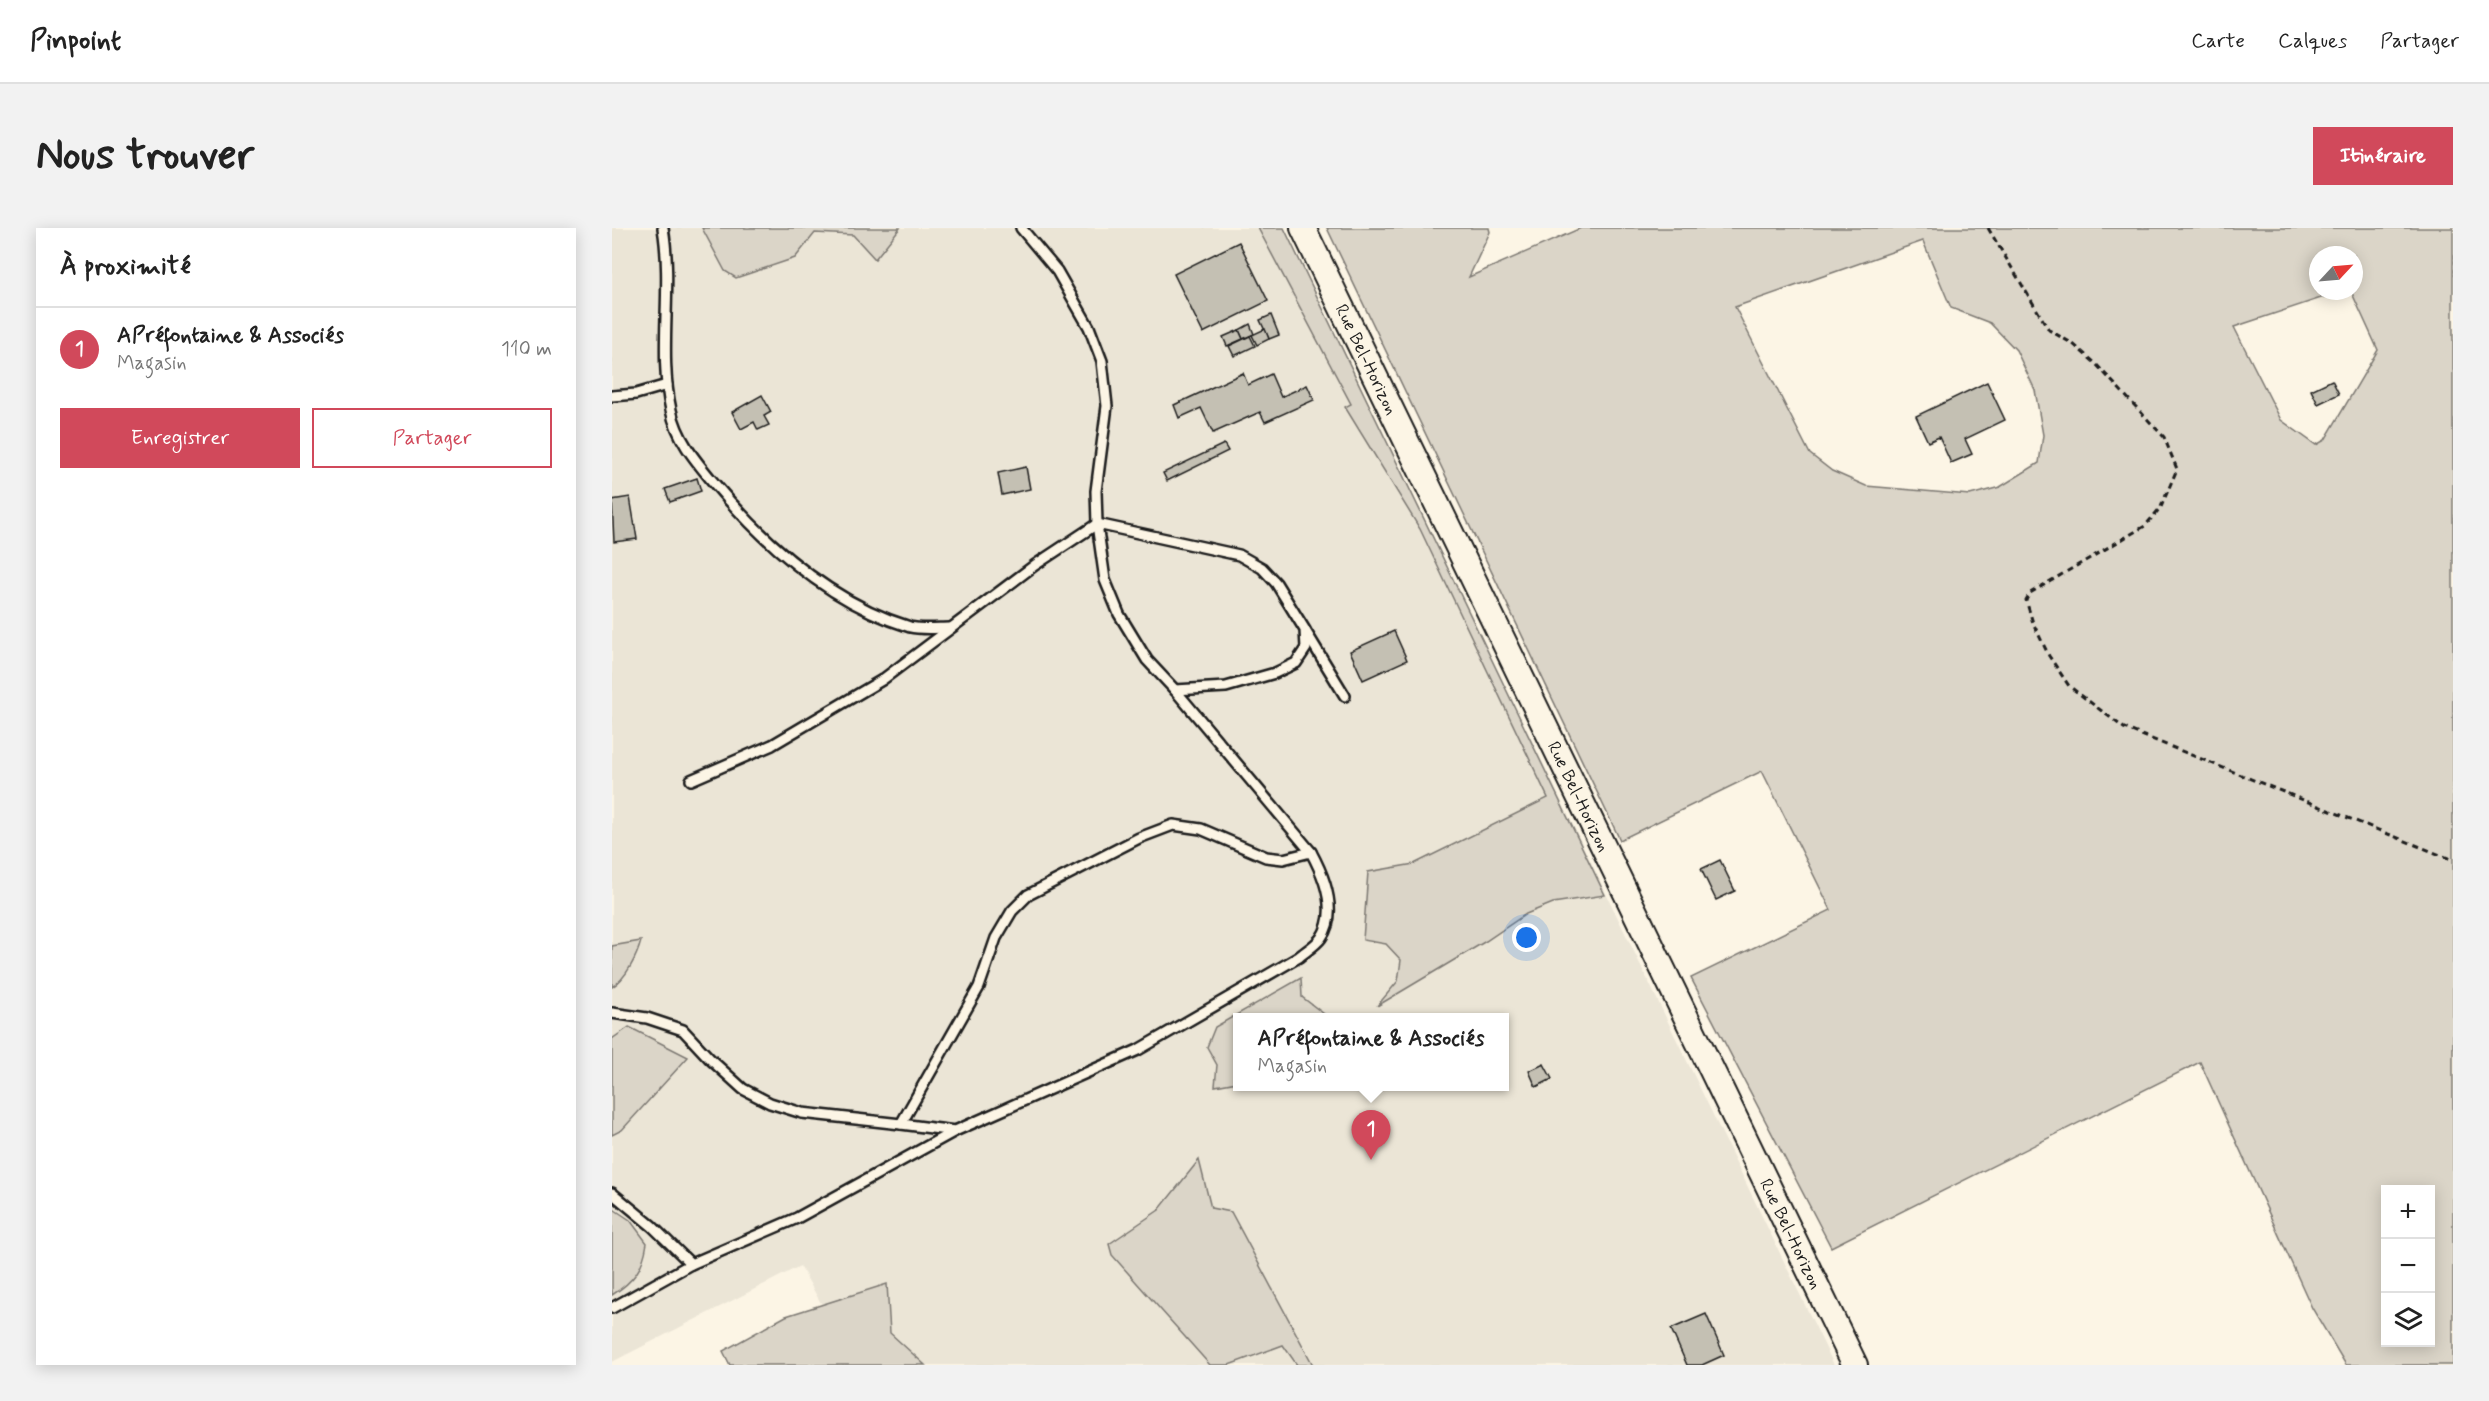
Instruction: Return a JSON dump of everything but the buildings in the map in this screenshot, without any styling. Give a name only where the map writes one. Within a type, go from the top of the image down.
[{"type":"street","name":"Rue Bel-Horizon","points":[[1303,228],[1855,1365]]},
{"type":"lane","points":[[663,228],[668,257],[667,385],[678,432],[689,453],[737,510],[789,559],[818,582],[867,610],[912,628],[951,628]]},
{"type":"lane","points":[[612,1308],[691,1264],[797,1218],[956,1131],[1138,1050],[1299,957],[1321,938],[1330,912],[1324,877],[1311,852],[1175,690],[1147,660],[1119,614],[1106,580],[1097,524],[1096,491],[1107,406],[1102,361],[1089,327],[1057,271],[1021,228]]},
{"type":"lane","points":[[612,396],[636,394],[667,385]]},
{"type":"lane","points":[[691,780],[772,745],[882,680],[1035,566],[1097,524],[1239,555],[1262,568],[1276,583],[1346,696]]},
{"type":"lane","points":[[1175,690],[1226,687],[1275,673],[1296,663],[1306,648],[1305,630]]},
{"type":"lane","points":[[901,1124],[979,987],[996,938],[1012,911],[1028,895],[1139,838],[1173,825],[1201,829],[1266,857],[1283,859],[1311,852]]},
{"type":"lane","points":[[612,1013],[647,1018],[683,1030],[743,1089],[770,1102],[802,1113],[956,1131]]},
{"type":"lane","points":[[612,1193],[652,1226],[691,1264]]},
{"type":"path","points":[[1988,228],[2049,330],[2073,344],[2095,363],[2156,429],[2172,453],[2177,470],[2161,507],[2145,526],[2030,593],[2025,600],[2049,656],[2069,686],[2124,728],[2453,861]]},
{"type":"shaded area","points":[[612,228],[1284,228],[1834,1365],[925,1365],[848,1297],[822,1305],[800,1266],[612,1362]]},
{"type":"shaded area","points":[[702,228],[900,228],[875,259],[853,235],[815,233],[795,258],[736,278],[725,271]]},
{"type":"shaded area","points":[[1258,228],[1284,228],[1605,895],[1553,903],[1526,914],[1486,941],[1377,1006],[1398,981],[1401,960],[1386,944],[1363,940],[1368,872],[1414,864],[1548,798],[1420,529],[1345,407],[1351,404]]},
{"type":"shaded area","points":[[1327,228],[1489,228],[1490,232],[1469,277],[1581,228],[2453,228],[2453,1365],[2346,1365],[2312,1308],[2200,1062],[1831,1247],[1691,978],[1831,910],[1762,771],[1620,840]],"holes":[[[1923,241],[1951,308],[1990,323],[2016,350],[2035,390],[2043,435],[2039,463],[2000,487],[1970,495],[1866,486],[1832,471],[1810,454],[1735,307]],[[2309,246],[2363,246],[2363,300],[2355,300],[2378,350],[2325,440],[2316,445],[2281,420],[2234,327],[2315,300],[2309,300]]]},
{"type":"shaded area","points":[[641,941],[630,967],[622,979],[612,987],[612,946]]},
{"type":"shaded area","points":[[1301,978],[1302,997],[1323,1013],[1240,1013]]},
{"type":"shaded area","points":[[1233,1017],[1233,1083],[1215,1086],[1217,1065],[1207,1047],[1215,1027]]},
{"type":"shaded area","points":[[629,1027],[688,1057],[622,1130],[612,1135],[612,1039]]},
{"type":"shaded area","points":[[1199,1160],[1211,1208],[1231,1212],[1313,1365],[1297,1365],[1283,1345],[1229,1365],[1210,1365],[1112,1255],[1109,1244],[1159,1210]]},
{"type":"shaded area","points":[[612,1208],[630,1220],[647,1243],[643,1260],[632,1279],[612,1295]]},
{"type":"shaded area","points":[[887,1284],[890,1333],[925,1365],[730,1365],[723,1351],[786,1316]]},
{"type":"place","name":"APréfontaine & Associés","points":[[1371,1160]]}]
